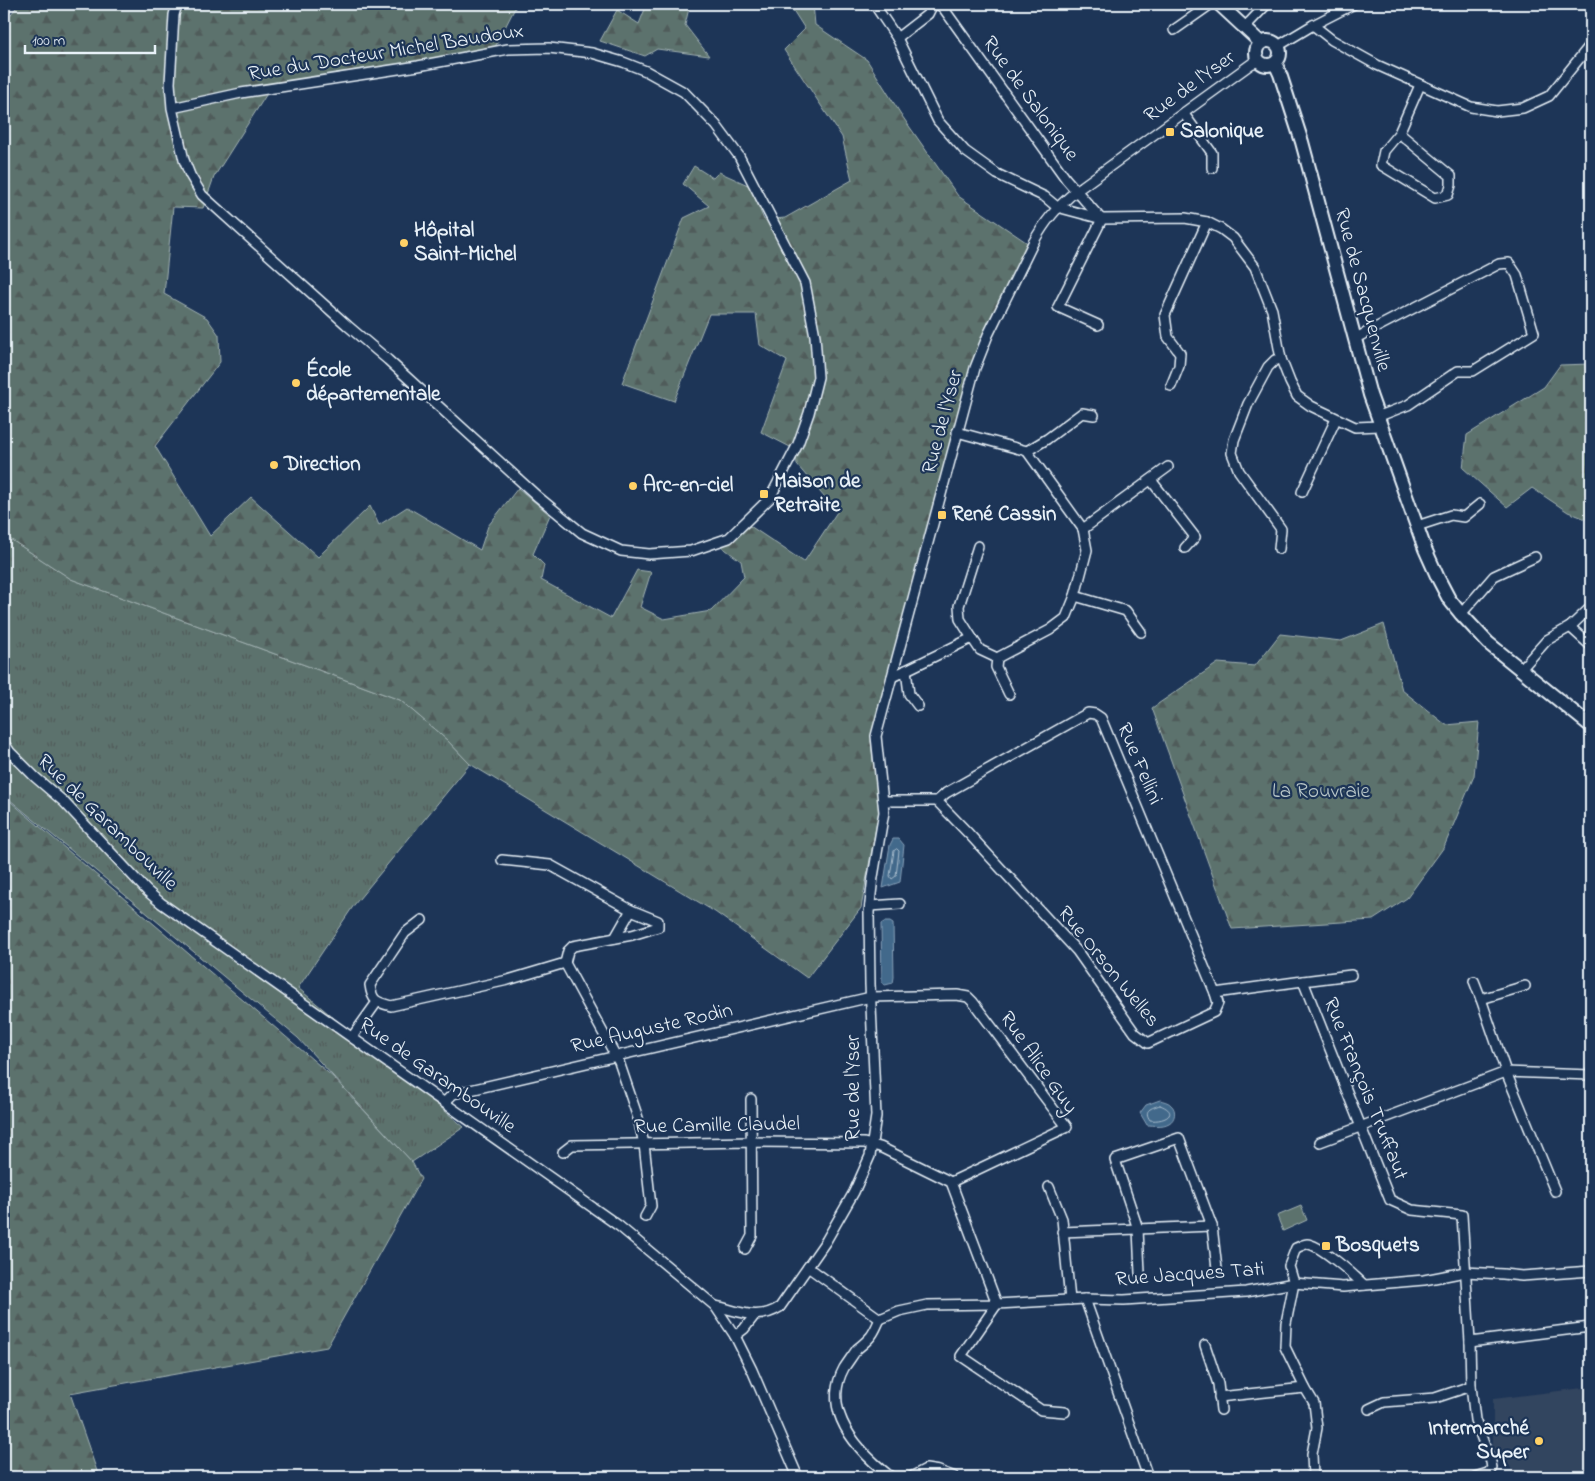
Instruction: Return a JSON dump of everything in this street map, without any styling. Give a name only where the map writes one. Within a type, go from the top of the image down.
[{"type":"street","name":"Rue du Docteur Michel Baudoux","points":[[172,108],[241,93],[508,49],[549,48],[592,53],[646,71],[684,92],[716,125],[740,156],[804,283],[815,336],[818,377],[810,413],[798,444],[770,498],[729,538],[691,551],[649,554],[622,551],[582,533],[537,496],[202,194],[190,175],[184,160],[172,108],[170,83],[176,4]]},
{"type":"street","points":[[874,4],[897,38],[938,121],[965,151],[998,174],[1045,197],[1057,207],[1102,220],[1185,218],[1207,222],[1233,238],[1255,267],[1272,310],[1281,359],[1297,396],[1311,406],[1336,419],[1355,427],[1378,422],[1458,371],[1473,371],[1534,333],[1517,275],[1509,263],[1499,264],[1354,339]]},
{"type":"street","points":[[897,38],[928,14],[933,4]]},
{"type":"street","name":"Rue de Salonique","points":[[938,4],[1076,191],[1102,220]]},
{"type":"street","points":[[1174,30],[1211,4]]},
{"type":"street","points":[[1219,4],[1261,43]]},
{"type":"street","points":[[1244,27],[1266,4]]},
{"type":"street","points":[[1278,46],[1313,24],[1354,4]]},
{"type":"street","points":[[1313,24],[1339,44],[1377,65],[1471,107],[1497,111],[1524,108],[1549,96],[1591,44]]},
{"type":"street","points":[[1269,41],[1278,46],[1280,54],[1274,63],[1266,65],[1259,61],[1256,54],[1261,43],[1269,41]]},
{"type":"street","name":"Rue de l'Yser","points":[[754,1316],[771,1313],[780,1307],[808,1267],[854,1192],[866,1167],[872,1145],[876,1116],[871,997],[870,906],[884,812],[876,736],[934,525],[957,432],[975,368],[988,335],[1041,228],[1057,207],[1076,191],[1251,64],[1259,61]]},
{"type":"street","name":"Rue de Sacquenville","points":[[1274,63],[1280,74],[1302,142],[1378,422],[1425,549],[1438,578],[1449,599],[1488,643],[1522,668],[1591,726]]},
{"type":"street","points":[[1399,133],[1451,176],[1452,185],[1448,195],[1434,198],[1381,165],[1384,151],[1399,133],[1420,85]]},
{"type":"street","points":[[1184,114],[1212,153],[1212,168]]},
{"type":"street","points":[[1098,325],[1058,307],[1102,220]]},
{"type":"street","points":[[1171,386],[1179,366],[1180,353],[1168,337],[1166,315],[1207,222]]},
{"type":"street","points":[[1279,549],[1281,529],[1239,471],[1232,453],[1234,440],[1248,404],[1268,367],[1275,360],[1281,359]]},
{"type":"street","points":[[1027,451],[1082,413],[1094,415]]},
{"type":"street","points":[[1302,492],[1336,419]]},
{"type":"street","points":[[957,432],[1027,451],[1083,529],[1086,550],[1075,596],[1066,618],[1050,630],[997,658]]},
{"type":"street","points":[[1083,529],[1168,467]]},
{"type":"street","points":[[1151,480],[1195,537],[1185,548]]},
{"type":"street","points":[[1417,526],[1451,515],[1464,517],[1480,504]]},
{"type":"street","points":[[978,546],[959,606],[960,619],[980,650],[997,658]]},
{"type":"street","points":[[1461,614],[1494,576],[1535,557]]},
{"type":"street","points":[[1075,596],[1126,612],[1141,632]]},
{"type":"street","points":[[1522,668],[1547,640],[1570,627],[1591,607]]},
{"type":"street","points":[[1570,627],[1591,646]]},
{"type":"street","points":[[892,677],[972,638]]},
{"type":"street","points":[[997,658],[996,667],[1009,694]]},
{"type":"street","points":[[906,670],[909,694],[918,706]]},
{"type":"street","name":"Rue Fellini","points":[[937,801],[946,793],[1088,713],[1095,714],[1101,718],[1215,993]]},
{"type":"street","name":"Rue de Garambouville","points":[[4,743],[10,752],[35,777],[64,802],[147,891],[619,1226],[715,1306],[735,1336],[752,1370],[798,1477]]},
{"type":"street","points":[[883,802],[937,801]]},
{"type":"street","name":"Rue Orson Welles","points":[[937,801],[1077,951],[1135,1033],[1148,1043],[1214,1012],[1218,1002],[1215,993]]},
{"type":"street","points":[[502,860],[550,865],[631,910],[658,921],[658,927],[632,935],[574,946],[568,951],[565,963],[619,1062],[638,1118],[644,1144],[651,1206],[645,1217]]},
{"type":"street","points":[[870,906],[900,904]]},
{"type":"street","points":[[615,938],[631,910]]},
{"type":"street","points":[[422,920],[405,933],[370,985],[371,995],[377,1002],[391,1006],[508,980],[565,963]]},
{"type":"street","name":"Rue François Truffaut","points":[[1215,993],[1351,975]]},
{"type":"street","name":"Rue François Truffaut","points":[[1303,981],[1390,1200],[1412,1210],[1462,1215],[1465,1272]]},
{"type":"street","points":[[1474,981],[1506,1072],[1554,1191]]},
{"type":"street","points":[[1481,998],[1525,986]]},
{"type":"street","name":"Rue Alice Guy","points":[[871,997],[957,995],[968,997],[1067,1127],[951,1182]]},
{"type":"street","name":"Rue Auguste Rodin","points":[[445,1102],[453,1094],[871,997]]},
{"type":"street","points":[[352,1037],[377,1002]]},
{"type":"street","points":[[1320,1142],[1506,1072],[1591,1075]]},
{"type":"street","points":[[745,1249],[752,1236],[751,1099]]},
{"type":"street","points":[[1140,1273],[1138,1229],[1115,1160],[1179,1138],[1212,1226],[1217,1269]]},
{"type":"street","name":"Rue Camille Claudel","points":[[563,1152],[572,1145],[751,1142],[864,1143],[880,1147],[951,1182]]},
{"type":"street","points":[[951,1182],[997,1304],[961,1356],[1041,1410],[1065,1412]]},
{"type":"street","points":[[1049,1187],[1062,1219],[1070,1300]]},
{"type":"street","points":[[1062,1232],[1212,1226]]},
{"type":"street","points":[[1313,1477],[1312,1454],[1317,1428],[1314,1403],[1285,1348],[1286,1323],[1294,1283],[1289,1266],[1296,1248],[1307,1244],[1315,1246],[1349,1271],[1364,1285]]},
{"type":"street","points":[[808,1267],[880,1319],[870,1337],[857,1350],[844,1369],[839,1383],[837,1401],[840,1418],[856,1444],[891,1477]]},
{"type":"street","name":"Rue Jacques Tati","points":[[880,1319],[900,1311],[927,1305],[997,1304],[1085,1299],[1124,1300],[1246,1292],[1294,1283],[1343,1287],[1424,1280],[1465,1272],[1522,1276],[1591,1271]]},
{"type":"street","points":[[1465,1272],[1471,1386],[1475,1420],[1492,1468],[1488,1473],[1475,1477]]},
{"type":"street","points":[[1085,1299],[1148,1477]]},
{"type":"street","points":[[715,1306],[754,1316],[744,1329],[735,1336]]},
{"type":"street","points":[[1470,1342],[1590,1327],[1591,1342]]},
{"type":"street","points":[[1206,1345],[1218,1384],[1221,1410]]},
{"type":"street","points":[[1369,1408],[1384,1402],[1435,1398],[1471,1386]]},
{"type":"street","points":[[1219,1396],[1305,1388]]},
{"type":"street","points":[[911,1477],[926,1469],[939,1471],[955,1477]]},
{"type":"shaded area","points":[[1591,1387],[1591,1477],[1514,1477],[1511,1468],[1493,1448],[1493,1399]]},
{"type":"green space","points":[[19,4],[517,4],[495,47],[268,92],[214,177],[203,208],[173,207],[164,294],[207,318],[219,335],[220,362],[155,446],[210,536],[251,497],[318,557],[370,506],[379,525],[407,507],[480,550],[488,526],[518,488],[550,515],[533,554],[544,565],[541,580],[611,618],[637,570],[651,572],[640,607],[664,619],[711,611],[744,577],[741,561],[722,547],[750,526],[804,562],[837,512],[797,465],[796,450],[761,432],[787,361],[760,345],[756,314],[709,314],[674,401],[622,383],[684,218],[709,206],[683,184],[694,166],[713,178],[719,172],[750,186],[764,220],[785,218],[852,180],[842,137],[784,50],[805,29],[789,4],[813,4],[815,25],[867,60],[902,116],[958,196],[1029,244],[971,370],[924,555],[871,741],[879,811],[861,908],[807,978],[715,912],[470,764],[447,740],[400,700],[71,579],[4,535],[4,23]]},
{"type":"green space","points":[[647,4],[690,4],[685,25],[709,56],[657,49],[645,56],[600,41],[617,10],[639,24]]},
{"type":"green space","points":[[1590,364],[1591,521],[1568,512],[1532,488],[1507,507],[1463,468],[1467,435],[1544,387],[1560,365]]},
{"type":"green space","points":[[4,535],[71,579],[400,700],[447,740],[470,764],[354,905],[298,988],[464,1127],[412,1162],[298,1038],[4,795]]},
{"type":"green space","name":"La Rouvraie","points":[[1384,624],[1402,690],[1446,725],[1479,722],[1474,776],[1444,847],[1407,898],[1373,920],[1232,929],[1152,708],[1218,663],[1255,666],[1280,634],[1341,641]]},
{"type":"green space","points":[[4,796],[333,1077],[412,1162],[421,1179],[327,1347],[70,1393],[99,1477],[4,1477]]},
{"type":"green space","points":[[1301,1206],[1307,1220],[1283,1231],[1277,1216]]},
{"type":"water","points":[[893,839],[899,839],[904,845],[900,882],[883,888],[890,845]]},
{"type":"water","points":[[884,922],[893,924],[894,977],[893,983],[885,985],[882,983],[881,924]]},
{"type":"water","points":[[1160,1100],[1169,1103],[1173,1107],[1175,1112],[1173,1120],[1164,1125],[1147,1125],[1140,1113],[1146,1105]]},
{"type":"place","name":"Salonique","points":[[1170,132]]},
{"type":"place","name":"Hôpital Saint-Michel","points":[[404,243]]},
{"type":"place","name":"École départementale","points":[[296,383]]},
{"type":"place","name":"Direction","points":[[274,465]]},
{"type":"place","name":"Arc-en-ciel","points":[[633,486]]},
{"type":"place","name":"Maison de Retraite","points":[[764,494]]},
{"type":"place","name":"René Cassin","points":[[942,515]]},
{"type":"place","name":"Bosquets","points":[[1326,1246]]},
{"type":"place","name":"Intermarché Super","points":[[1539,1441]]}]
